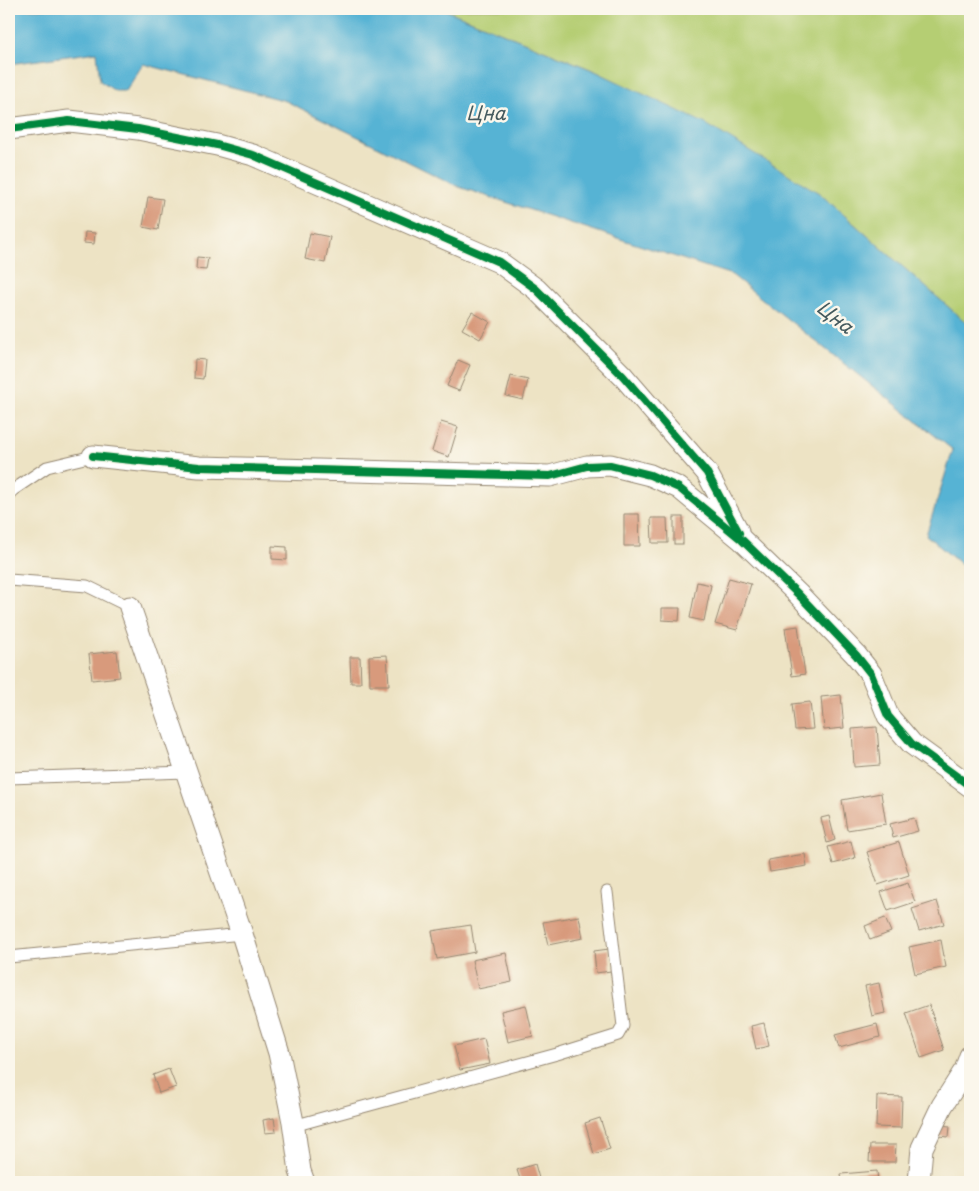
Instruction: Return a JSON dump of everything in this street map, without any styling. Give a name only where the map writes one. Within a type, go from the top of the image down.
[{"type":"street","points":[[9,129],[69,121],[138,129],[217,145],[253,155],[499,262],[536,289],[630,384],[707,473],[742,540]]},
{"type":"street","points":[[93,456],[199,467],[550,476],[587,466],[610,465],[650,475],[679,488],[742,540],[798,594],[856,655],[871,674],[888,716],[912,744],[970,786]]},
{"type":"street","points":[[130,607],[242,934],[279,1053],[300,1171],[304,1182]]},
{"type":"street","points":[[919,1182],[922,1148],[942,1106],[965,1070],[970,1056]]},
{"type":"lane","points":[[9,494],[47,467],[93,456]]},
{"type":"lane","points":[[9,580],[87,586],[130,607]]},
{"type":"lane","points":[[9,778],[186,772]]},
{"type":"lane","points":[[293,1126],[557,1054],[618,1035],[623,1026],[607,892]]},
{"type":"lane","points":[[9,957],[242,934]]},
{"type":"green space","points":[[443,9],[970,9],[970,326],[819,193],[595,71]]},
{"type":"water","name":"Цна","points":[[9,9],[443,9],[595,71],[706,124],[819,193],[970,326],[970,572],[926,535],[953,450],[732,275],[459,187],[286,101],[143,64],[126,91],[115,91],[100,81],[97,52],[9,64]]},
{"type":"building","points":[[148,197],[163,199],[158,230],[143,227]]},
{"type":"building","points":[[85,232],[95,233],[94,244],[84,243]]},
{"type":"building","points":[[310,233],[330,237],[325,263],[305,259]]},
{"type":"building","points":[[197,257],[208,258],[206,270],[196,269]]},
{"type":"building","points":[[472,312],[490,322],[480,339],[462,329]]},
{"type":"building","points":[[195,359],[205,360],[203,379],[194,378]]},
{"type":"building","points":[[458,360],[470,365],[459,391],[447,386]]},
{"type":"building","points":[[511,376],[528,380],[523,400],[506,396]]},
{"type":"building","points":[[441,422],[458,427],[449,457],[432,451]]},
{"type":"building","points":[[624,514],[639,514],[640,546],[624,546]]},
{"type":"building","points":[[674,517],[683,517],[683,544],[674,544]]},
{"type":"building","points":[[651,518],[667,518],[668,543],[652,543]]},
{"type":"building","points":[[272,546],[287,547],[287,560],[272,559]]},
{"type":"building","points":[[729,578],[751,584],[737,630],[715,624]]},
{"type":"building","points":[[697,582],[711,585],[704,621],[690,618]]},
{"type":"building","points":[[662,608],[680,608],[679,621],[662,620]]},
{"type":"building","points":[[798,626],[805,674],[792,676],[785,628]]},
{"type":"building","points":[[117,651],[120,677],[92,680],[89,654]]},
{"type":"building","points":[[387,655],[389,685],[370,685],[369,656]]},
{"type":"building","points":[[350,657],[360,657],[361,683],[351,683]]},
{"type":"building","points":[[841,695],[844,728],[824,730],[821,697]]},
{"type":"building","points":[[810,702],[813,729],[795,730],[792,704]]},
{"type":"building","points":[[877,727],[880,765],[854,767],[852,729]]},
{"type":"building","points":[[881,793],[886,824],[847,830],[842,800]]},
{"type":"building","points":[[829,816],[835,840],[827,843],[821,818]]},
{"type":"building","points":[[914,818],[918,831],[893,838],[890,824]]},
{"type":"building","points":[[851,841],[855,858],[833,864],[828,847]]},
{"type":"building","points":[[899,842],[909,875],[878,885],[867,852]]},
{"type":"building","points":[[805,854],[807,866],[770,872],[768,860]]},
{"type":"building","points":[[908,883],[915,902],[888,911],[881,892]]},
{"type":"building","points":[[937,901],[944,924],[919,931],[912,909]]},
{"type":"building","points":[[579,916],[583,938],[548,945],[543,922]]},
{"type":"building","points":[[885,918],[891,932],[870,940],[865,926]]},
{"type":"building","points":[[471,925],[475,952],[437,959],[432,931]]},
{"type":"building","points":[[941,940],[946,967],[915,974],[909,947]]},
{"type":"building","points":[[609,949],[611,971],[596,973],[594,951]]},
{"type":"building","points":[[506,953],[512,982],[478,989],[472,960]]},
{"type":"building","points":[[879,983],[885,1013],[872,1016],[865,986]]},
{"type":"building","points":[[526,1005],[533,1036],[508,1042],[501,1011]]},
{"type":"building","points":[[929,1005],[944,1050],[921,1058],[906,1013]]},
{"type":"building","points":[[764,1023],[769,1046],[756,1049],[751,1026]]},
{"type":"building","points":[[877,1024],[880,1037],[839,1048],[835,1035]]},
{"type":"building","points":[[484,1039],[490,1064],[460,1070],[454,1046]]},
{"type":"building","points":[[169,1069],[176,1087],[159,1093],[153,1075]]},
{"type":"building","points":[[877,1096],[902,1097],[901,1128],[876,1127]]},
{"type":"building","points":[[274,1118],[276,1132],[265,1133],[263,1120]]},
{"type":"building","points":[[600,1118],[610,1149],[594,1154],[585,1123]]},
{"type":"building","points":[[939,1125],[950,1126],[949,1137],[938,1136]]},
{"type":"building","points":[[870,1145],[896,1145],[895,1162],[869,1162]]},
{"type":"building","points":[[535,1164],[540,1182],[521,1182],[517,1170]]},
{"type":"building","points":[[877,1171],[878,1182],[842,1182],[841,1174]]},
{"type":"cycle path","points":[[9,129],[69,121],[138,129],[217,145],[253,155],[499,262],[536,289],[623,376],[707,473],[739,533]]},
{"type":"cycle path","points":[[93,456],[199,467],[550,476],[587,466],[610,465],[650,475],[679,488],[742,540],[798,594],[856,655],[871,674],[888,716],[912,744],[970,786]]}]
